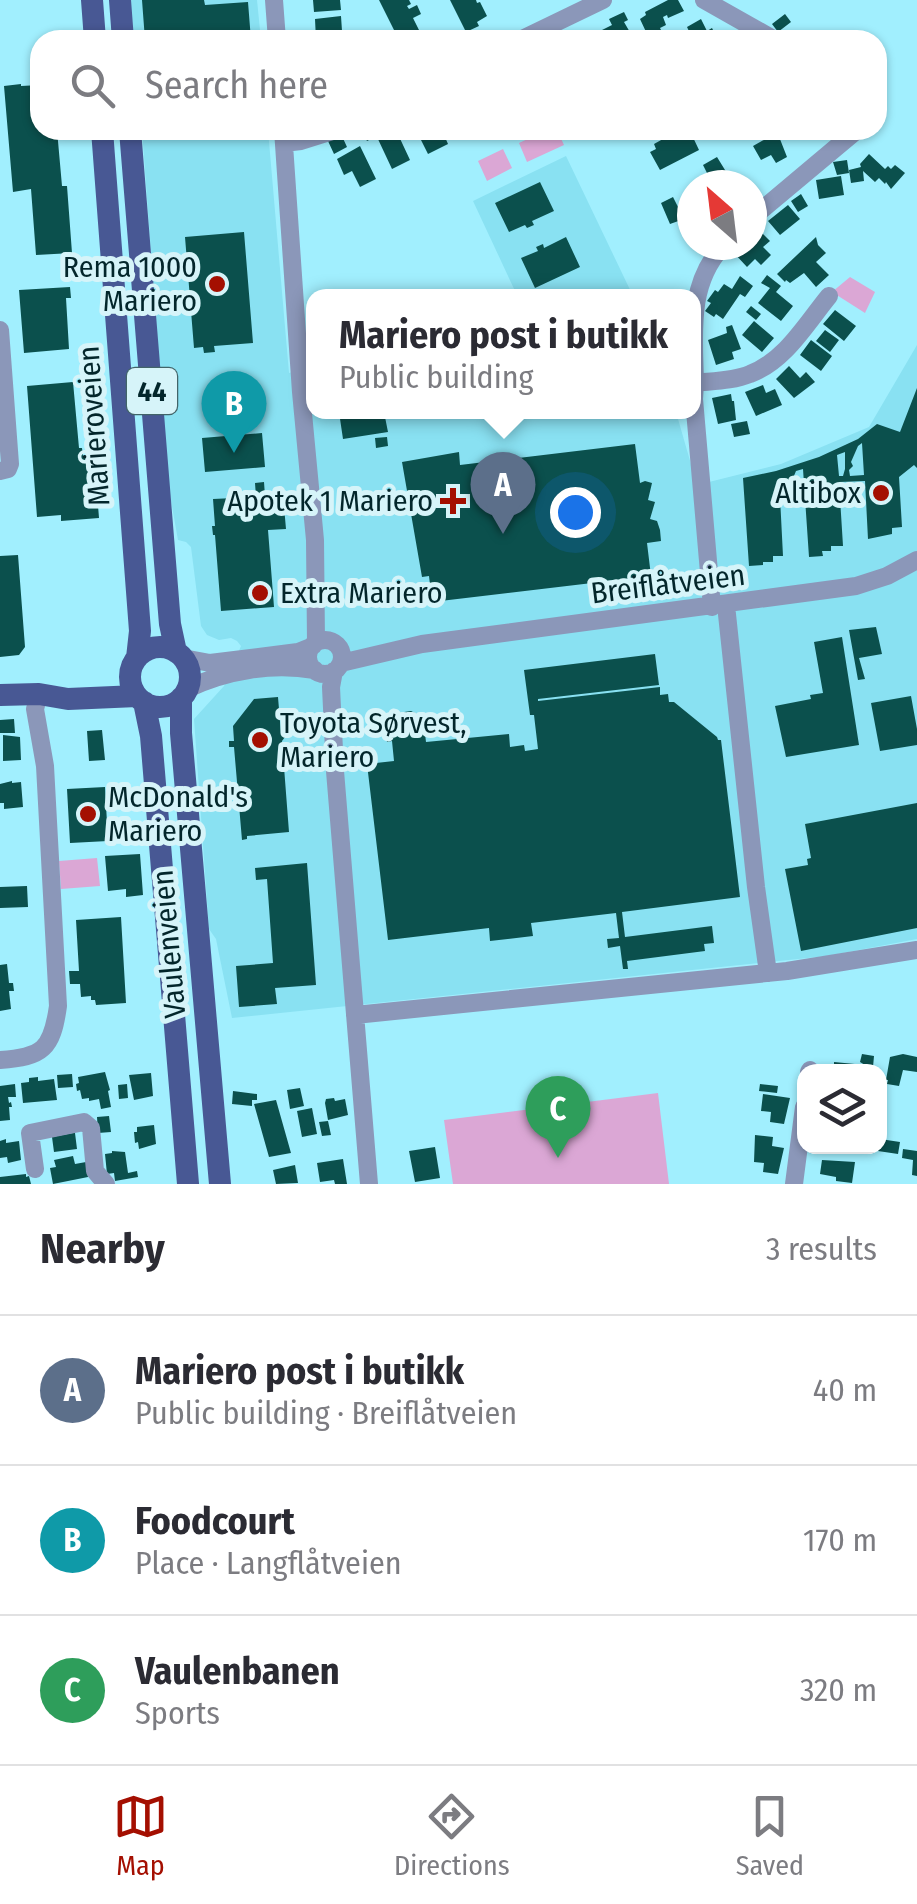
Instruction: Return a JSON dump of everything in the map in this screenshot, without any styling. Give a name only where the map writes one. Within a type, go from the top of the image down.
[{"type":"main road","points":[[92,0],[94,30]]},
{"type":"main road","points":[[120,0],[122,30]]},
{"type":"main road","name":"Marieroveien","points":[[103,140],[140,631],[134,665]]},
{"type":"main road","name":"Marieroveien","points":[[131,140],[170,624],[180,655]]},
{"type":"main road","points":[[39,694],[98,683],[134,665],[146,651],[157,648],[180,655]]},
{"type":"main road","name":"44","points":[[180,655],[190,673],[184,694]]},
{"type":"main road","name":"44","points":[[134,665],[130,682],[140,699]]},
{"type":"main road","points":[[0,694],[68,699],[121,695],[163,707],[184,694]]},
{"type":"main road","name":"Vaulenveien","points":[[184,694],[181,733],[220,1184]]},
{"type":"main road","name":"Vaulenveien","points":[[140,699],[150,736],[188,1184]]},
{"type":"street","points":[[274,0],[276,30]]},
{"type":"street","points":[[541,30],[603,0]]},
{"type":"street","points":[[704,0],[757,30]]},
{"type":"street","points":[[283,140],[301,392],[326,656],[325,729],[334,771],[369,1184]]},
{"type":"street","points":[[767,205],[844,140]]},
{"type":"street","points":[[699,289],[711,260]]},
{"type":"street","points":[[701,383],[748,375],[769,366],[829,296]]},
{"type":"street","points":[[0,330],[10,464],[8,469],[0,470]]},
{"type":"street","points":[[696,419],[768,974]]},
{"type":"street","name":"Breiflåtveien","points":[[184,694],[211,679],[326,656],[856,586],[917,560]]},
{"type":"street","name":"Breiflåtveien","points":[[180,655],[205,662],[298,652],[326,656]]},
{"type":"street","points":[[0,1060],[33,1055],[44,1047],[54,1033],[58,1006],[45,766],[35,709],[39,694]]},
{"type":"street","points":[[41,734],[44,718],[52,706],[68,699]]},
{"type":"street","points":[[354,1016],[768,974],[917,950]]},
{"type":"street","points":[[35,1168],[30,1133],[84,1122],[91,1128],[95,1171],[106,1184]]},
{"type":"street","points":[[794,1184],[798,1154]]},
{"type":"shaded area","points":[[130,0],[257,0],[260,30],[133,30]]},
{"type":"shaded area","points":[[143,140],[269,140],[289,373],[306,368],[306,419],[678,419],[697,485],[781,464],[869,427],[917,345],[917,939],[827,956],[232,1018],[216,939],[209,929],[194,719],[224,686],[241,646],[231,638],[219,640],[207,635],[201,626],[191,547],[178,540],[168,484]]},
{"type":"shaded area","points":[[562,140],[564,145],[527,162],[519,143]]},
{"type":"shaded area","points":[[503,149],[512,168],[487,181],[478,161]]},
{"type":"shaded area","points":[[566,156],[630,289],[514,289],[473,201]]},
{"type":"shaded area","points":[[850,277],[875,292],[865,313],[832,292]]},
{"type":"shaded area","points":[[97,858],[100,886],[61,889],[59,861]]},
{"type":"shaded area","points":[[658,1093],[669,1184],[453,1184],[444,1120]]},
{"type":"building","points":[[142,0],[204,0],[205,5],[248,2],[250,30],[144,30]]},
{"type":"building","points":[[313,0],[340,0],[341,10],[314,12]]},
{"type":"building","points":[[379,0],[409,0],[409,9],[417,5],[421,14],[413,18],[419,30],[394,30]]},
{"type":"building","points":[[450,0],[476,0],[487,16],[477,22],[479,26],[465,30]]},
{"type":"building","points":[[668,0],[678,0],[684,11],[663,17],[666,25],[661,30],[645,30],[640,19]]},
{"type":"building","points":[[624,12],[629,30],[602,30],[612,25],[609,19]]},
{"type":"building","points":[[785,14],[791,22],[781,30],[772,24]]},
{"type":"building","points":[[341,16],[342,30],[316,30],[315,19]]},
{"type":"building","points":[[701,19],[706,30],[688,30],[687,27]]},
{"type":"building","points":[[4,86],[30,86],[30,140],[58,140],[62,186],[67,186],[72,253],[36,255],[31,189],[13,192]]},
{"type":"building","points":[[344,140],[347,147],[334,154],[328,141]]},
{"type":"building","points":[[378,140],[401,140],[410,160],[392,169]]},
{"type":"building","points":[[421,140],[446,140],[448,144],[428,154]]},
{"type":"building","points":[[661,140],[694,140],[699,150],[660,170],[650,152],[656,149],[654,144]]},
{"type":"building","points":[[764,140],[780,140],[787,157],[776,163],[771,155],[761,160],[753,146]]},
{"type":"building","points":[[360,146],[376,179],[360,187],[352,171],[344,175],[337,159]]},
{"type":"building","points":[[869,154],[885,169],[895,165],[905,173],[891,189],[886,182],[879,178],[875,182],[863,171],[864,181],[851,183],[849,170],[861,167]]},
{"type":"building","points":[[717,157],[724,170],[706,170],[703,165]]},
{"type":"building","points":[[847,160],[849,173],[837,175],[833,162]]},
{"type":"building","points":[[841,176],[844,195],[819,199],[816,180]]},
{"type":"building","points":[[540,182],[554,211],[532,221],[534,225],[509,232],[495,203]]},
{"type":"building","points":[[801,194],[808,206],[798,212],[791,201]]},
{"type":"building","points":[[673,197],[677,222],[670,224],[661,203]]},
{"type":"building","points":[[788,205],[800,219],[780,235],[768,221]]},
{"type":"building","points":[[244,232],[253,343],[214,346],[215,352],[204,353],[203,347],[194,348],[185,237]]},
{"type":"building","points":[[566,237],[580,267],[535,288],[521,258],[538,251],[536,247],[543,244],[544,248]]},
{"type":"building","points":[[816,237],[826,253],[816,262],[829,275],[816,287],[804,273],[790,283],[785,282],[777,274]]},
{"type":"building","points":[[767,275],[781,286],[776,292],[793,306],[781,321],[758,303],[770,288],[761,283]]},
{"type":"building","points":[[740,276],[753,286],[745,297],[740,294],[723,319],[705,311],[715,290],[718,292],[724,284],[732,289]]},
{"type":"building","points":[[70,287],[71,298],[66,298],[69,349],[24,353],[19,290]]},
{"type":"building","points":[[751,306],[761,314],[756,320],[746,312]]},
{"type":"building","points":[[835,310],[856,326],[844,341],[823,324]]},
{"type":"building","points":[[754,321],[774,338],[762,352],[742,335]]},
{"type":"building","points":[[732,325],[741,349],[732,352],[734,359],[716,365],[708,340],[727,333],[726,327]]},
{"type":"building","points":[[825,330],[839,340],[830,352],[816,341]]},
{"type":"building","points":[[811,340],[832,356],[821,371],[800,355]]},
{"type":"building","points":[[789,366],[800,378],[806,372],[815,382],[794,398],[776,379]]},
{"type":"building","points":[[73,382],[79,448],[83,456],[94,455],[99,518],[61,521],[61,515],[37,517],[27,386]]},
{"type":"building","points":[[763,385],[766,393],[775,389],[782,405],[756,416],[745,392]]},
{"type":"building","points":[[917,388],[917,468],[914,465],[899,477],[902,527],[892,528],[892,534],[868,539],[865,481],[839,482],[843,546],[831,546],[831,551],[822,551],[823,556],[809,557],[803,469],[796,471],[793,489],[780,497],[783,556],[749,566],[743,478],[819,457],[858,439],[877,424],[900,432]],"holes":[[[862,443],[864,475],[850,476],[851,462]],[[845,452],[845,469],[843,476],[839,476],[837,455]]]},
{"type":"building","points":[[731,394],[736,420],[718,424],[712,398]]},
{"type":"building","points":[[340,419],[385,419],[388,432],[343,439]]},
{"type":"building","points":[[747,421],[750,434],[734,437],[731,424]]},
{"type":"building","points":[[262,433],[265,467],[205,472],[202,438]]},
{"type":"building","points":[[387,437],[388,446],[376,448],[375,438]]},
{"type":"building","points":[[635,444],[640,483],[652,483],[648,500],[655,502],[650,519],[657,521],[660,530],[661,541],[647,543],[651,576],[432,602],[429,576],[422,577],[402,462],[459,452],[460,465]]},
{"type":"building","points":[[264,482],[265,496],[283,495],[286,529],[268,530],[274,607],[221,611],[213,499],[256,497],[255,483]]},
{"type":"building","points":[[18,555],[25,647],[19,655],[0,657],[0,556]]},
{"type":"building","points":[[876,627],[882,654],[859,658],[865,679],[858,680],[849,630]]},
{"type":"building","points":[[842,637],[859,745],[786,757],[775,706],[823,693],[814,642]]},
{"type":"building","points":[[655,654],[659,685],[538,701],[660,687],[660,695],[668,694],[669,702],[721,740],[740,897],[622,912],[625,937],[712,926],[714,943],[704,944],[705,951],[627,961],[628,969],[623,969],[620,946],[608,948],[607,939],[619,938],[616,913],[531,923],[533,936],[490,941],[489,928],[388,940],[367,764],[394,761],[384,715],[411,711],[423,717],[426,742],[509,734],[510,747],[538,749],[524,670]]},
{"type":"building","points":[[911,696],[917,745],[880,751],[871,703]]},
{"type":"building","points":[[278,697],[281,734],[285,737],[282,741],[289,832],[247,836],[242,840],[234,747],[229,747],[229,741],[234,741],[233,726],[254,699]]},
{"type":"building","points":[[14,719],[15,733],[0,733],[0,720]]},
{"type":"building","points":[[102,730],[105,760],[89,761],[87,731]]},
{"type":"building","points":[[3,735],[20,737],[21,760],[3,761]]},
{"type":"building","points":[[21,782],[23,807],[4,809],[4,803],[0,803],[0,784]]},
{"type":"building","points":[[105,787],[108,841],[70,843],[67,789]]},
{"type":"building","points":[[917,803],[917,928],[801,951],[785,869],[808,865],[807,859],[811,858],[805,824]]},
{"type":"building","points":[[140,854],[143,895],[126,897],[126,889],[108,891],[105,856]]},
{"type":"building","points":[[307,863],[316,985],[275,988],[277,1004],[239,1007],[236,966],[273,963],[267,879],[256,880],[255,868]]},
{"type":"building","points":[[27,886],[28,907],[0,908],[0,887]]},
{"type":"building","points":[[121,917],[126,1003],[96,1005],[91,996],[81,997],[80,984],[70,984],[69,971],[79,971],[76,920]]},
{"type":"building","points":[[7,964],[14,991],[9,991],[11,1009],[0,1011],[0,965]]},
{"type":"building","points":[[862,1054],[874,1056],[873,1064],[860,1062]]},
{"type":"building","points":[[890,1057],[917,1057],[917,1072],[903,1070],[899,1086],[887,1084]]},
{"type":"building","points":[[105,1072],[111,1107],[101,1109],[99,1099],[82,1099],[76,1084],[78,1077]]},
{"type":"building","points":[[151,1073],[153,1096],[134,1100],[129,1075]]},
{"type":"building","points":[[72,1074],[73,1087],[58,1088],[57,1075]]},
{"type":"building","points":[[38,1077],[38,1081],[54,1079],[57,1100],[23,1103],[21,1083]]},
{"type":"building","points":[[15,1084],[16,1097],[8,1097],[12,1107],[10,1120],[0,1121],[0,1086]]},
{"type":"building","points":[[127,1084],[128,1098],[119,1099],[118,1085]]},
{"type":"building","points":[[760,1084],[778,1086],[777,1093],[759,1091]]},
{"type":"building","points":[[300,1088],[304,1106],[290,1109],[287,1090]]},
{"type":"building","points":[[233,1091],[257,1094],[257,1100],[252,1100],[252,1106],[232,1104]]},
{"type":"building","points":[[763,1094],[790,1098],[784,1124],[770,1122],[771,1112],[761,1111]]},
{"type":"building","points":[[326,1099],[345,1099],[348,1115],[328,1120]]},
{"type":"building","points":[[276,1100],[291,1153],[269,1157],[254,1104]]},
{"type":"building","points":[[312,1108],[317,1134],[302,1137],[297,1111]]},
{"type":"building","points":[[109,1116],[111,1132],[98,1133],[97,1117]]},
{"type":"building","points":[[328,1121],[331,1135],[322,1136],[319,1122]]},
{"type":"building","points":[[154,1125],[156,1144],[139,1149],[134,1132],[137,1127]]},
{"type":"building","points":[[75,1133],[77,1149],[54,1152],[52,1137]]},
{"type":"building","points":[[755,1135],[773,1137],[772,1146],[784,1148],[778,1174],[763,1172],[764,1163],[754,1162]]},
{"type":"building","points":[[6,1139],[6,1143],[19,1141],[21,1160],[8,1163],[7,1157],[0,1158],[0,1141]]},
{"type":"building","points":[[887,1140],[900,1142],[898,1154],[887,1152]]},
{"type":"building","points":[[435,1147],[440,1178],[415,1182],[409,1151]]},
{"type":"building","points":[[903,1149],[917,1151],[917,1176],[912,1175],[913,1160],[902,1158]]},
{"type":"building","points":[[125,1152],[128,1173],[137,1171],[138,1177],[115,1181],[114,1173],[107,1174],[105,1154]]},
{"type":"building","points":[[73,1156],[75,1164],[86,1162],[88,1177],[53,1184],[50,1168],[56,1167],[54,1160]]},
{"type":"building","points":[[343,1159],[347,1184],[335,1184],[334,1180],[320,1182],[317,1163]]},
{"type":"building","points":[[822,1160],[855,1162],[852,1183],[820,1174]]},
{"type":"building","points":[[295,1165],[298,1183],[276,1184],[273,1170]]},
{"type":"building","points":[[26,1174],[31,1184],[0,1184],[0,1177]]},
{"type":"place","name":"Rema 1000 Mariero","points":[[217,284]]},
{"type":"place","name":"Foodcourt","points":[[234,453]]},
{"type":"place","name":"Altibox","points":[[881,493]]},
{"type":"place","name":"Apotek 1 Mariero","points":[[453,501]]},
{"type":"place","name":"Mariero post i butikk","points":[[503,534]]},
{"type":"place","name":"Extra Mariero","points":[[260,593]]},
{"type":"place","name":"Toyota Sørvest, Mariero","points":[[260,740]]},
{"type":"place","name":"McDonald's Mariero","points":[[88,814]]},
{"type":"place","name":"Vaulenbanen","points":[[558,1158]]}]
